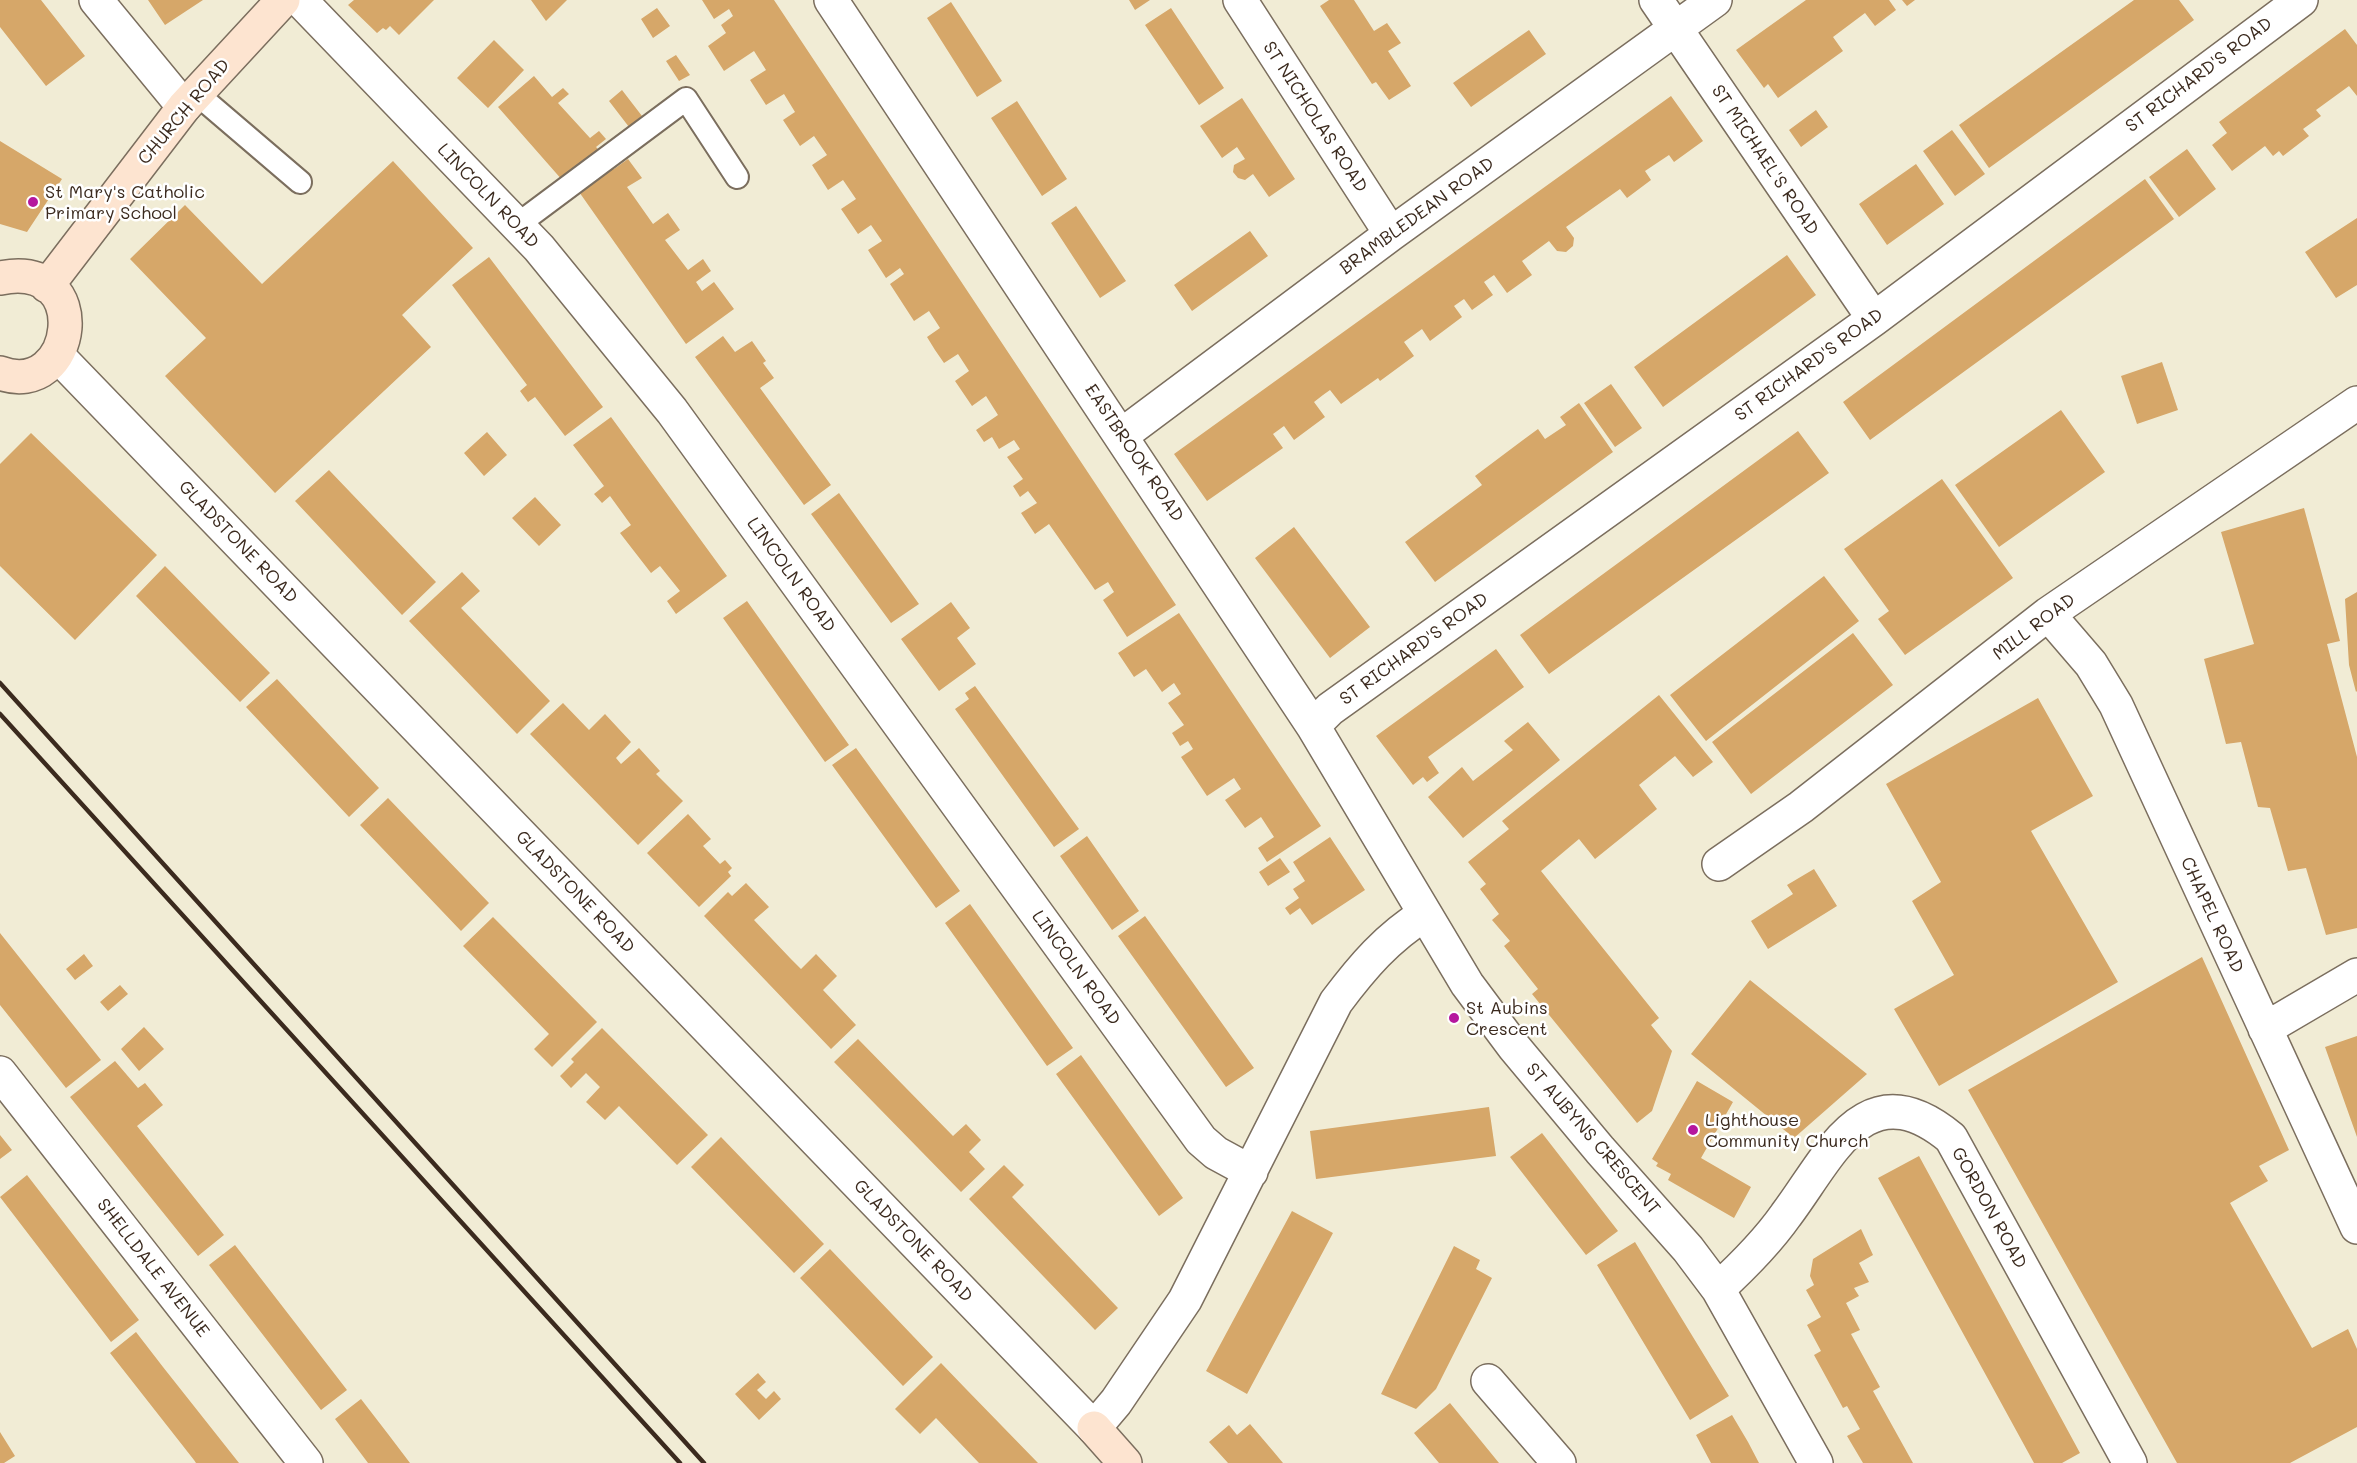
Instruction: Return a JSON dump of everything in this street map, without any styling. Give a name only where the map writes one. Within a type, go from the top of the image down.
[{"type":"main road","name":"CHURCH ROAD","points":[[47,286],[190,100],[284,0]]},
{"type":"main road","points":[[0,278],[15,275],[32,278],[47,286],[59,299],[66,315],[66,333],[57,356],[38,372],[21,376],[0,373]]},
{"type":"main road","points":[[1094,1428],[1125,1463]]},
{"type":"street","points":[[96,0],[190,100]]},
{"type":"street","name":"LINCOLN ROAD","points":[[300,0],[539,248],[672,411],[1201,1140],[1216,1153],[1251,1172]]},
{"type":"street","name":"EASTBROOK ROAD","points":[[831,0],[1122,435],[1313,726],[1425,914]]},
{"type":"street","name":"ST NICHOLAS ROAD","points":[[1240,0],[1391,234]]},
{"type":"street","name":"ST MICHAEL'S ROAD","points":[[1656,0],[1874,319]]},
{"type":"street","name":"BRAMBLEDEAN ROAD","points":[[1122,435],[1391,234],[1715,0]]},
{"type":"street","name":"ST RICHARD'S ROAD","points":[[1313,726],[1330,709],[1874,319],[2301,0]]},
{"type":"street","name":"GLADSTONE ROAD","points":[[57,356],[1094,1428]]},
{"type":"street","name":"MILL ROAD","points":[[1719,864],[1801,807],[2048,614],[2357,403]]},
{"type":"street","name":"CHAPEL ROAD","points":[[2048,614],[2091,664],[2116,705],[2357,1227]]},
{"type":"street","points":[[1094,1428],[1116,1402],[1185,1300],[1336,1002],[1368,960],[1408,925],[1425,914]]},
{"type":"street","name":"ST AUBYNS CRESCENT","points":[[1425,914],[1467,984],[1514,1047],[1600,1150],[1688,1249],[1718,1289],[1815,1463]]},
{"type":"street","points":[[2265,1029],[2357,975]]},
{"type":"street","name":"SHELLDALE AVENUE","points":[[0,1073],[306,1463]]},
{"type":"street","name":"GORDON ROAD","points":[[1718,1289],[1787,1215],[1814,1172],[1837,1141],[1852,1126],[1868,1118],[1886,1114],[1917,1117],[1936,1126],[1951,1138],[2130,1463]]},
{"type":"street","points":[[1488,1381],[1558,1463]]},
{"type":"lane","points":[[517,225],[686,99],[737,177]]},
{"type":"lane","points":[[190,100],[300,182]]},
{"type":"building","points":[[0,0],[41,0],[85,56],[46,86],[0,27]]},
{"type":"building","points":[[148,0],[203,0],[165,25]]},
{"type":"building","points":[[354,0],[434,0],[399,35],[390,26],[377,33],[348,5]]},
{"type":"building","points":[[531,0],[567,0],[546,21]]},
{"type":"building","points":[[702,0],[774,0],[1176,605],[1127,637],[1103,600],[1114,592],[1108,582],[1095,590],[1049,524],[1035,534],[1021,513],[1037,503],[1028,491],[1020,497],[1013,486],[1023,479],[1007,457],[1020,449],[1014,440],[999,449],[992,437],[984,442],[976,430],[998,415],[986,396],[972,406],[955,381],[969,371],[958,354],[944,363],[935,350],[927,337],[940,328],[929,311],[914,321],[890,284],[904,274],[900,268],[886,278],[868,250],[882,241],[871,225],[858,234],[841,209],[856,199],[843,180],[828,190],[812,165],[827,155],[814,136],[800,146],[783,120],[795,112],[784,94],[766,105],[750,80],[766,70],[754,51],[724,71],[708,46],[726,33],[721,25],[733,16],[729,9],[714,19]]},
{"type":"building","points":[[1129,0],[1150,0],[1135,10]]},
{"type":"building","points":[[1329,0],[1354,0],[1374,31],[1387,23],[1401,43],[1388,51],[1411,86],[1389,100],[1376,82],[1372,84],[1320,6]]},
{"type":"building","points":[[1806,0],[1889,0],[1896,10],[1875,26],[1865,13],[1833,37],[1843,51],[1778,98],[1768,84],[1764,88],[1736,50]]},
{"type":"building","points":[[1902,0],[1915,0],[1907,6]]},
{"type":"building","points":[[2134,0],[2179,0],[2194,20],[1989,168],[1959,125]]},
{"type":"building","points":[[951,2],[1002,81],[977,97],[927,18]]},
{"type":"building","points":[[657,8],[670,26],[653,38],[641,19]]},
{"type":"building","points":[[1171,8],[1224,88],[1199,105],[1145,25]]},
{"type":"building","points":[[2345,29],[2357,45],[2357,96],[2349,86],[2316,110],[2321,116],[2303,129],[2309,136],[2283,156],[2279,151],[2273,156],[2265,146],[2232,171],[2212,145],[2227,133],[2219,122]]},
{"type":"building","points":[[1529,30],[1546,54],[1471,107],[1453,83]]},
{"type":"building","points":[[494,40],[524,70],[488,108],[457,78]]},
{"type":"building","points":[[676,55],[690,75],[679,81],[666,61]]},
{"type":"building","points":[[534,76],[552,97],[563,88],[569,94],[558,103],[590,138],[599,131],[606,139],[596,147],[599,150],[563,181],[498,107]]},
{"type":"building","points":[[622,90],[642,116],[629,127],[609,101]]},
{"type":"building","points":[[1671,96],[1703,141],[1674,162],[1669,155],[1645,171],[1651,180],[1627,198],[1620,189],[1566,227],[1574,238],[1573,246],[1566,252],[1557,251],[1549,241],[1522,261],[1532,275],[1507,293],[1494,275],[1484,282],[1493,295],[1472,310],[1464,299],[1454,306],[1462,317],[1430,341],[1422,329],[1404,342],[1414,356],[1380,381],[1378,378],[1341,404],[1330,390],[1323,395],[1314,402],[1325,417],[1294,440],[1284,426],[1273,434],[1283,448],[1207,501],[1174,454]]},
{"type":"building","points":[[1242,98],[1295,179],[1269,197],[1253,174],[1245,180],[1238,178],[1233,172],[1234,165],[1245,159],[1237,147],[1222,158],[1200,126]]},
{"type":"building","points":[[1017,101],[1067,179],[1042,196],[991,118]]},
{"type":"building","points":[[1816,110],[1828,127],[1801,147],[1789,130]]},
{"type":"building","points":[[1952,130],[1985,174],[1955,196],[1923,151]]},
{"type":"building","points":[[0,141],[62,179],[27,232],[0,224]]},
{"type":"building","points":[[2187,149],[2216,189],[2179,217],[2149,177]]},
{"type":"building","points":[[628,159],[642,178],[627,187],[653,224],[668,213],[680,230],[665,240],[688,270],[703,259],[711,271],[696,282],[702,291],[714,282],[734,309],[686,344],[577,189],[611,165],[614,169]]},
{"type":"building","points":[[393,161],[473,248],[402,315],[431,347],[275,493],[165,376],[206,338],[130,259],[185,205],[262,284]]},
{"type":"building","points":[[1916,164],[1944,204],[1887,245],[1859,204]]},
{"type":"building","points":[[2145,179],[2174,219],[1870,440],[1843,402]]},
{"type":"building","points":[[1076,206],[1126,281],[1100,298],[1051,223]]},
{"type":"building","points":[[2357,218],[2357,285],[2336,298],[2305,252]]},
{"type":"building","points":[[1250,231],[1268,256],[1192,311],[1174,285]]},
{"type":"building","points":[[1787,255],[1816,295],[1663,407],[1634,367]]},
{"type":"building","points":[[489,257],[603,407],[565,436],[535,397],[528,402],[520,391],[527,385],[452,285]]},
{"type":"building","points":[[723,336],[735,352],[752,341],[766,361],[763,363],[774,378],[760,388],[831,485],[804,505],[695,357]]},
{"type":"building","points":[[2162,362],[2178,410],[2137,424],[2121,376]]},
{"type":"building","points":[[1611,384],[1642,428],[1615,447],[1584,403]]},
{"type":"building","points":[[1579,403],[1613,452],[1435,582],[1405,542],[1482,485],[1475,476],[1538,429],[1545,439],[1566,425],[1560,417]]},
{"type":"building","points":[[2061,410],[2105,472],[1999,547],[1955,485]]},
{"type":"building","points":[[611,417],[727,576],[676,614],[667,601],[680,591],[660,566],[651,573],[620,533],[631,525],[610,496],[602,503],[594,494],[604,486],[573,445]]},
{"type":"building","points":[[1798,431],[1829,473],[1549,674],[1520,635]]},
{"type":"building","points":[[487,432],[507,455],[484,476],[464,453]]},
{"type":"building","points":[[31,433],[157,555],[75,640],[0,566],[0,464]]},
{"type":"building","points":[[329,470],[436,582],[402,615],[295,501]]},
{"type":"building","points":[[1942,479],[2013,578],[1905,655],[1878,619],[1889,611],[1844,549]]},
{"type":"building","points":[[839,493],[919,604],[891,623],[811,514]]},
{"type":"building","points":[[535,497],[561,525],[539,546],[512,518]]},
{"type":"building","points":[[2304,508],[2340,641],[2327,644],[2357,757],[2357,928],[2326,935],[2306,868],[2288,871],[2270,808],[2258,807],[2241,742],[2226,744],[2204,659],[2254,644],[2221,532]]},
{"type":"building","points":[[1294,527],[1370,627],[1330,658],[1255,558]]},
{"type":"building","points":[[165,566],[270,673],[240,702],[136,596]]},
{"type":"building","points":[[462,572],[480,591],[461,608],[550,701],[517,734],[409,621]]},
{"type":"building","points":[[1824,576],[1859,621],[1706,741],[1670,695]]},
{"type":"building","points":[[2357,592],[2356,692],[2349,665],[2345,599]]},
{"type":"building","points":[[747,601],[849,745],[825,762],[723,618]]},
{"type":"building","points":[[951,602],[970,628],[957,638],[976,664],[939,691],[901,639]]},
{"type":"building","points":[[1179,613],[1321,826],[1267,862],[1258,848],[1274,837],[1261,817],[1245,828],[1225,800],[1241,789],[1234,778],[1207,796],[1181,757],[1193,749],[1188,741],[1180,746],[1172,733],[1184,725],[1168,703],[1181,694],[1174,683],[1162,692],[1146,669],[1134,677],[1118,653]]},
{"type":"building","points":[[1853,633],[1893,685],[1751,794],[1712,742]]},
{"type":"building","points":[[1496,649],[1524,687],[1428,757],[1439,773],[1427,782],[1423,777],[1413,785],[1376,736]]},
{"type":"building","points":[[277,679],[379,788],[349,817],[246,707]]},
{"type":"building","points":[[975,686],[1079,829],[1054,847],[955,709],[969,699],[965,693]]},
{"type":"building","points":[[1659,695],[1713,762],[1693,777],[1675,756],[1639,785],[1657,809],[1595,859],[1579,839],[1541,871],[1659,1018],[1651,1025],[1672,1051],[1652,1111],[1637,1123],[1532,994],[1538,989],[1504,946],[1510,941],[1492,920],[1499,914],[1480,889],[1486,884],[1468,862],[1509,829],[1502,821]]},
{"type":"building","points":[[2038,698],[2093,796],[2031,831],[2118,982],[1939,1086],[1894,1009],[1954,975],[1912,901],[1941,882],[1886,784]]},
{"type":"building","points":[[563,703],[589,730],[605,714],[631,742],[616,758],[621,764],[639,748],[660,771],[656,774],[683,801],[638,845],[530,734]]},
{"type":"building","points":[[1528,722],[1560,760],[1463,838],[1428,797],[1462,767],[1473,781],[1513,750],[1504,741]]},
{"type":"building","points":[[856,748],[960,891],[936,908],[832,765]]},
{"type":"building","points":[[388,798],[489,903],[461,931],[360,825]]},
{"type":"building","points":[[688,814],[711,839],[703,846],[720,864],[725,860],[732,868],[728,872],[731,876],[699,907],[647,853]]},
{"type":"building","points":[[1087,836],[1139,911],[1112,930],[1060,856]]},
{"type":"building","points":[[1330,837],[1365,890],[1312,925],[1300,908],[1290,915],[1285,908],[1299,898],[1293,889],[1305,881],[1293,862]]},
{"type":"building","points":[[1280,858],[1290,872],[1268,886],[1259,872]]},
{"type":"building","points":[[1814,869],[1837,906],[1768,949],[1751,921],[1793,894],[1787,885]]},
{"type":"building","points":[[746,883],[769,907],[754,920],[790,958],[801,969],[816,954],[837,976],[823,990],[856,1025],[831,1049],[704,916],[728,892],[732,896]]},
{"type":"building","points":[[970,904],[1073,1048],[1047,1066],[945,923]]},
{"type":"building","points":[[1145,916],[1254,1068],[1226,1087],[1118,936]]},
{"type":"building","points":[[493,917],[597,1022],[552,1067],[534,1049],[549,1034],[463,946]]},
{"type":"building","points":[[0,933],[101,1060],[66,1088],[0,1005]]},
{"type":"building","points":[[84,954],[93,966],[75,980],[66,969]]},
{"type":"building","points":[[2202,957],[2289,1150],[2259,1166],[2268,1181],[2230,1203],[2312,1348],[2348,1329],[2357,1349],[2357,1427],[2290,1463],[2177,1463],[1968,1090]]},
{"type":"building","points":[[1750,980],[1867,1074],[1794,1138],[1691,1054]]},
{"type":"building","points":[[120,985],[128,994],[108,1011],[100,1002]]},
{"type":"building","points":[[144,1027],[164,1049],[139,1071],[121,1049]]},
{"type":"building","points":[[602,1028],[708,1135],[677,1165],[619,1106],[605,1120],[586,1102],[600,1087],[586,1073],[571,1088],[560,1076],[574,1062],[571,1059]]},
{"type":"building","points":[[2357,1036],[2357,1137],[2325,1047]]},
{"type":"building","points":[[858,1039],[953,1136],[966,1124],[981,1140],[969,1152],[985,1169],[961,1192],[834,1062]]},
{"type":"building","points":[[1081,1055],[1183,1198],[1159,1216],[1056,1074]]},
{"type":"building","points":[[115,1061],[138,1088],[145,1083],[163,1105],[137,1126],[224,1235],[198,1256],[70,1097]]},
{"type":"building","name":"Lighthouse Community Church","points":[[1697,1081],[1733,1102],[1701,1158],[1751,1187],[1734,1218],[1668,1180],[1671,1174],[1656,1166],[1658,1163],[1652,1159]]},
{"type":"building","points":[[1489,1107],[1496,1156],[1316,1179],[1310,1131]]},
{"type":"building","points":[[1542,1133],[1618,1231],[1586,1255],[1510,1157]]},
{"type":"building","points":[[0,1135],[12,1150],[0,1159]]},
{"type":"building","points":[[721,1137],[824,1244],[794,1273],[691,1167]]},
{"type":"building","points":[[1919,1156],[2080,1453],[2062,1463],[2034,1463],[1878,1178]]},
{"type":"building","points":[[1004,1165],[1024,1185],[1012,1197],[1118,1308],[1095,1330],[969,1199]]},
{"type":"building","points":[[27,1175],[139,1320],[111,1342],[0,1197]]},
{"type":"building","points":[[1292,1211],[1333,1233],[1247,1394],[1206,1371]]},
{"type":"building","points":[[1861,1229],[1873,1255],[1859,1263],[1869,1282],[1854,1288],[1859,1296],[1846,1303],[1860,1330],[1851,1334],[1880,1387],[1873,1391],[1913,1463],[1863,1463],[1847,1436],[1860,1429],[1847,1406],[1843,1408],[1814,1355],[1821,1351],[1807,1325],[1821,1317],[1806,1290],[1814,1285],[1810,1276],[1813,1259]]},
{"type":"building","points":[[1635,1242],[1729,1396],[1690,1420],[1597,1265]]},
{"type":"building","points":[[235,1245],[347,1390],[321,1410],[209,1265]]},
{"type":"building","points":[[1454,1246],[1480,1260],[1476,1269],[1492,1278],[1436,1389],[1416,1409],[1381,1394]]},
{"type":"building","points":[[830,1249],[933,1357],[903,1386],[800,1278]]},
{"type":"building","points":[[136,1332],[239,1463],[196,1463],[110,1353]]},
{"type":"building","points":[[941,1363],[1038,1463],[979,1463],[936,1418],[920,1434],[895,1409]]},
{"type":"building","points":[[758,1373],[766,1382],[757,1390],[766,1399],[774,1391],[781,1399],[759,1420],[735,1394]]},
{"type":"building","points":[[361,1399],[410,1463],[368,1463],[335,1419]]},
{"type":"building","points":[[1450,1403],[1499,1463],[1439,1463],[1414,1433]]},
{"type":"building","points":[[1732,1415],[1759,1463],[1711,1463],[1696,1435]]},
{"type":"building","points":[[1250,1424],[1283,1463],[1228,1463],[1209,1442],[1229,1425],[1237,1435]]},
{"type":"building","points":[[0,1432],[15,1456],[4,1463],[0,1463]]},
{"type":"railway","points":[[0,683],[704,1463]]},
{"type":"railway","points":[[0,714],[680,1463]]},
{"type":"place","name":"St Mary's Catholic Primary School","points":[[33,202]]},
{"type":"place","name":"St Aubins Crescent","points":[[1454,1018]]},
{"type":"place","name":"Lighthouse Community Church","points":[[1693,1130]]}]
